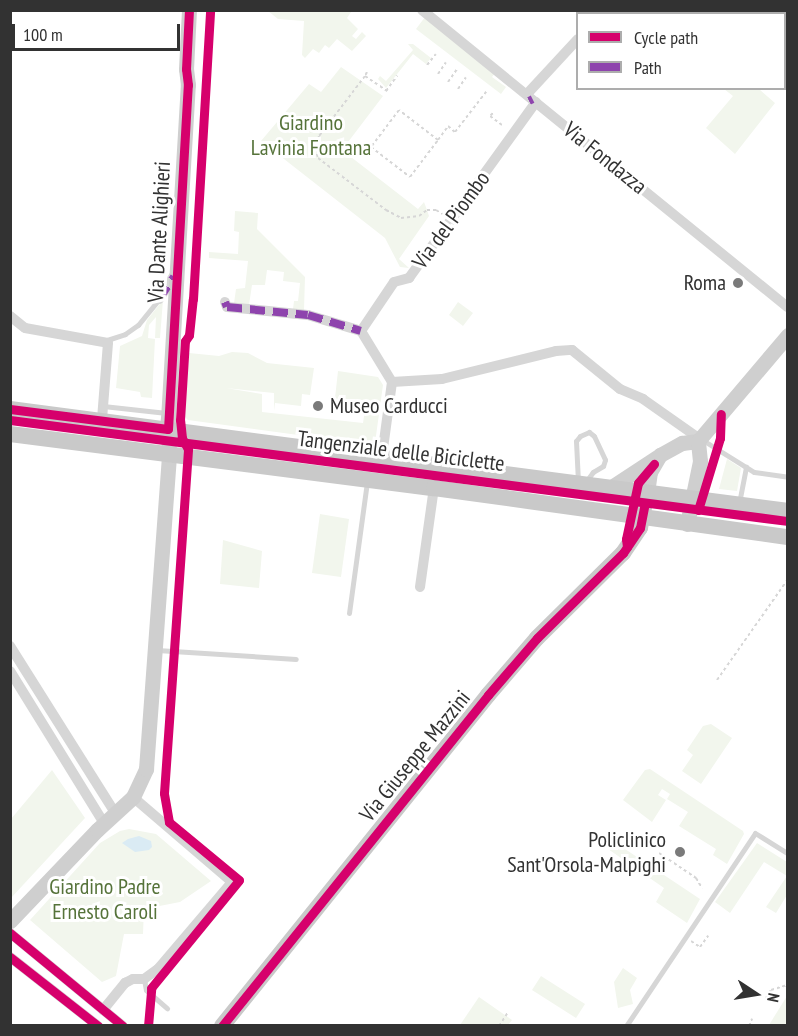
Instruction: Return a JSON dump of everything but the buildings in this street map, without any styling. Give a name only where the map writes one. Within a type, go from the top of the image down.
[{"type":"main road","points":[[10,409],[102,413],[168,421],[382,456],[788,511]]},
{"type":"main road","points":[[99,446],[102,413]]},
{"type":"main road","points":[[10,434],[434,488],[788,537]]},
{"type":"main road","points":[[373,480],[382,456]]},
{"type":"main road","points":[[574,507],[581,484]]},
{"type":"main road","name":"Via Giuseppe Mazzini","points":[[222,1026],[537,638],[623,554],[640,528],[647,493]]},
{"type":"street","name":"Via Dante Alighieri","points":[[188,85],[186,69],[189,10]]},
{"type":"street","name":"Via Dante Alighieri","points":[[134,797],[146,769],[170,455],[168,421],[176,272],[188,85],[192,69],[196,10]]},
{"type":"street","name":"Via Fondazza","points":[[422,10],[788,307]]},
{"type":"street","name":"Via del Piombo","points":[[362,331],[394,282],[409,278],[451,220],[531,99],[576,42]]},
{"type":"street","points":[[159,299],[176,272]]},
{"type":"street","points":[[225,302],[227,307],[308,315],[362,331],[392,382],[382,456]]},
{"type":"street","points":[[10,316],[25,328],[105,341],[109,350],[102,413]]},
{"type":"street","points":[[610,488],[682,443],[699,440],[788,335]]},
{"type":"street","points":[[392,382],[442,380],[556,351],[572,350],[621,389],[643,399],[699,440],[701,452],[687,524]]},
{"type":"street","points":[[647,493],[650,472],[660,455]]},
{"type":"street","points":[[420,587],[434,488]]},
{"type":"street","points":[[10,646],[53,716],[110,818]]},
{"type":"street","points":[[10,671],[42,723],[110,818]]},
{"type":"street","points":[[10,921],[110,818],[134,797],[232,882],[158,969],[144,979],[133,979],[125,983],[103,1010]]},
{"type":"street","points":[[10,933],[123,1026]]},
{"type":"street","points":[[10,957],[98,1026]]},
{"type":"lane","points":[[105,341],[125,334],[138,325],[159,299]]},
{"type":"lane","points":[[589,432],[594,436],[604,464],[581,484],[576,441],[579,436],[589,432]]},
{"type":"lane","points":[[699,440],[754,472],[788,477]]},
{"type":"lane","points":[[739,504],[746,467]]},
{"type":"lane","points":[[349,614],[373,480]]},
{"type":"lane","points":[[154,650],[296,659]]},
{"type":"lane","points":[[42,723],[53,716]]},
{"type":"lane","points":[[626,1026],[755,833],[788,854]]},
{"type":"lane","points":[[144,979],[146,990],[167,1008]]},
{"type":"path","points":[[427,65],[436,54]]},
{"type":"path","points":[[438,74],[447,62]]},
{"type":"path","points":[[448,82],[457,69]]},
{"type":"path","points":[[368,72],[319,136],[315,148],[318,158],[401,219],[419,216],[427,210],[436,210],[451,220]]},
{"type":"path","points":[[365,76],[386,91],[397,76]]},
{"type":"path","points":[[458,89],[466,77]]},
{"type":"path","points":[[438,140],[399,110],[371,147],[409,178],[438,140],[448,126],[456,132],[486,92]]},
{"type":"path","points":[[493,113],[490,116],[502,125]]},
{"type":"path","points":[[717,680],[788,579]]},
{"type":"path","points":[[659,853],[696,878],[702,888]]},
{"type":"path","points":[[686,937],[700,947],[708,936]]},
{"type":"path","points":[[766,998],[771,990],[787,985]]},
{"type":"path","points":[[499,1026],[508,1012]]},
{"type":"path","points":[[749,1026],[752,1019]]},
{"type":"green space","points":[[268,11],[349,11],[351,12],[347,18],[358,29],[352,36],[356,39],[362,32],[366,36],[352,51],[337,39],[329,48],[325,45],[319,53],[313,49],[305,58],[302,55],[304,21],[278,19]]},
{"type":"green space","points":[[787,11],[787,78],[786,12],[768,12]]},
{"type":"green space","points":[[425,17],[496,72],[492,77],[506,87],[501,94],[416,29]]},
{"type":"green space","points":[[408,44],[413,44],[431,58],[426,64],[413,54],[386,88],[378,79],[380,76],[386,81],[413,50]]},
{"type":"green space","name":"Giardino Lavinia Fontana","points":[[341,67],[383,96],[342,150],[418,209],[424,202],[427,210],[429,216],[399,259],[409,268],[400,267],[385,238],[261,141],[309,84],[321,92]]},
{"type":"green space","points":[[725,90],[760,90],[775,103],[735,154],[706,128],[733,96]]},
{"type":"green space","points":[[235,211],[258,213],[257,229],[305,277],[304,310],[293,309],[294,301],[298,301],[300,283],[283,281],[284,272],[267,270],[265,285],[252,285],[249,305],[234,303],[236,289],[245,288],[248,261],[209,258],[209,252],[238,254],[239,232],[234,231]]},
{"type":"green space","points":[[163,300],[160,338],[155,338],[156,317],[149,325],[148,338],[155,339],[152,398],[141,397],[140,392],[116,388],[120,346],[142,336],[147,320]]},
{"type":"green space","points":[[458,302],[473,313],[463,326],[449,315]]},
{"type":"green space","points":[[232,352],[248,353],[267,363],[314,368],[310,395],[302,394],[301,406],[275,403],[274,411],[274,393],[226,388],[262,394],[262,412],[363,423],[365,410],[334,407],[338,371],[378,377],[383,385],[375,443],[372,445],[188,420],[185,417],[189,353],[219,356]]},
{"type":"green space","points":[[727,459],[741,468],[737,491],[719,489]]},
{"type":"green space","points":[[320,514],[349,519],[341,577],[312,573]]},
{"type":"green space","points":[[223,540],[262,551],[259,588],[220,584]]},
{"type":"green space","points":[[711,724],[732,738],[701,784],[682,771],[693,755],[687,750],[703,726]]},
{"type":"green space","points":[[650,769],[743,831],[744,834],[727,864],[713,855],[716,849],[679,826],[688,812],[667,799],[670,794],[662,789],[658,795],[666,800],[652,822],[623,800],[645,770]]},
{"type":"green space","points":[[52,770],[85,818],[11,898],[11,819]]},
{"type":"green space","name":"Giardino Padre Ernesto Caroli","points":[[129,829],[156,834],[211,881],[180,902],[144,909],[143,934],[124,934],[116,976],[102,982],[30,920],[100,843],[120,831]]},
{"type":"green space","points":[[610,839],[700,899],[687,923],[656,902],[664,888],[598,842],[600,840],[606,844]]},
{"type":"green space","points":[[757,843],[787,862],[787,876],[764,862],[730,913],[715,902]]},
{"type":"green space","points":[[787,876],[787,895],[776,913],[766,907]]},
{"type":"green space","points":[[623,968],[637,978],[630,990],[633,1004],[618,1008],[614,982]]},
{"type":"green space","points":[[541,976],[585,1004],[576,1018],[532,990]]},
{"type":"green space","points":[[787,996],[787,1025],[769,1025]]},
{"type":"green space","points":[[479,997],[512,1020],[508,1025],[460,1025]]},
{"type":"shaded area","points":[[139,836],[151,841],[152,847],[149,850],[135,852],[122,843],[128,839]]},
{"type":"marked path","points":[[529,101],[533,99]]},
{"type":"marked path","points":[[159,299],[174,277]]},
{"type":"marked path","points":[[225,302],[227,307],[308,315],[361,331]]},
{"type":"cycle path","points":[[10,409],[168,429],[188,85],[186,69],[189,10]]},
{"type":"cycle path","points":[[148,1026],[151,988],[239,880],[169,822],[164,793],[188,449],[182,438],[180,420],[185,341],[189,335],[193,299],[210,10]]},
{"type":"cycle path","points":[[698,510],[720,438],[721,414]]},
{"type":"cycle path","name":"Tangenziale delle Biciclette","points":[[10,420],[788,521]]},
{"type":"cycle path","points":[[627,547],[626,539],[638,483],[654,464]]},
{"type":"cycle path","points":[[222,1026],[488,695],[537,638],[623,553],[640,528],[645,503]]},
{"type":"cycle path","points":[[10,933],[123,1026]]},
{"type":"cycle path","points":[[10,957],[98,1026]]},
{"type":"place","name":"Roma","points":[[738,283]]},
{"type":"place","name":"Museo Carducci","points":[[318,406]]},
{"type":"place","name":"Policlinico Sant'Orsola-Malpighi","points":[[680,852]]}]
